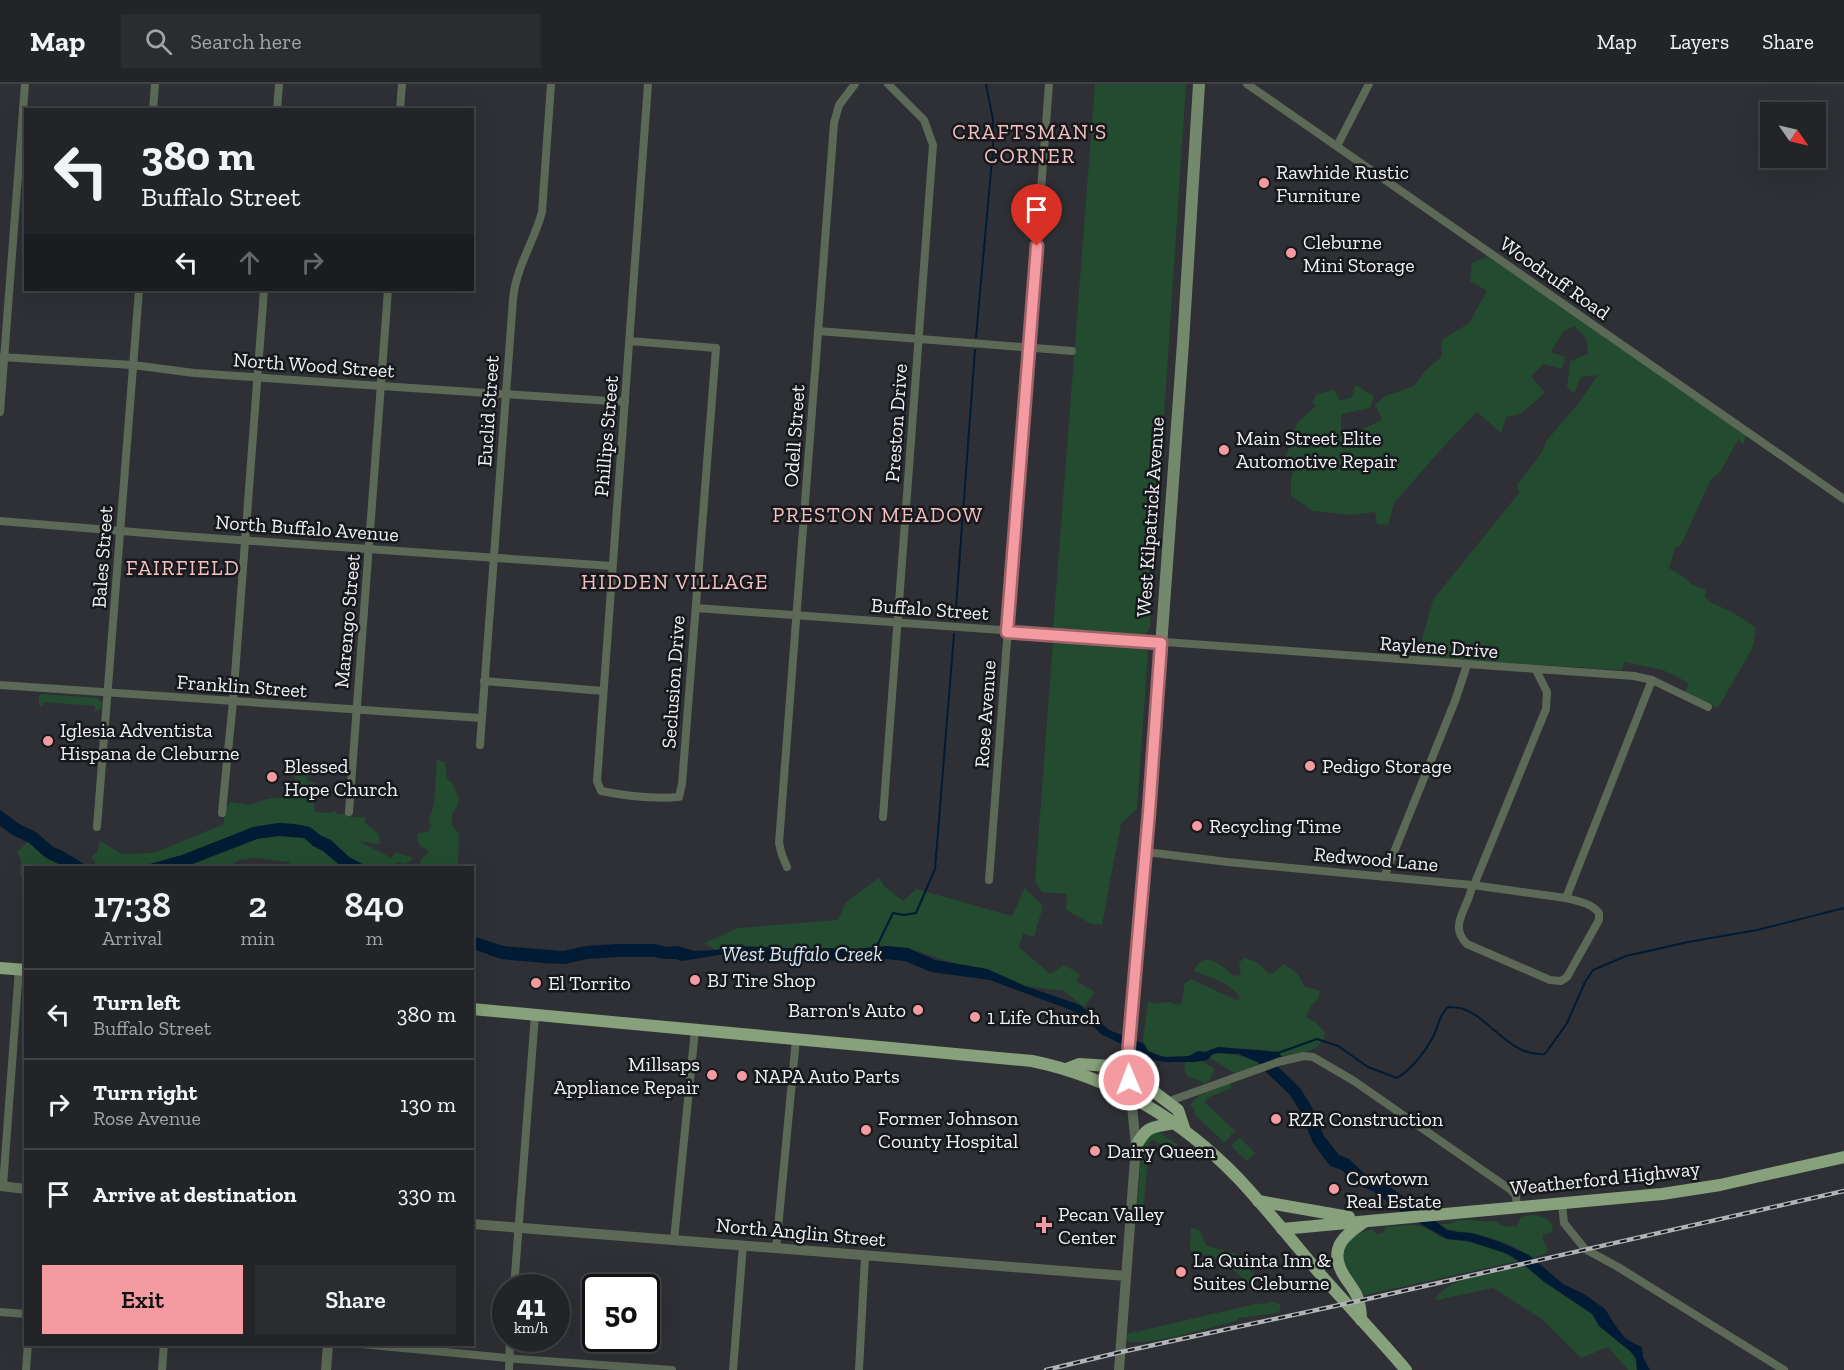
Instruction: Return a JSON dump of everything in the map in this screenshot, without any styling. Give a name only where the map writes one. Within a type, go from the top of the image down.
[{"type":"main road","name":"West Kilpatrick Avenue","points":[[1131,1096],[1128,1058],[1146,852],[1183,343],[1199,84]]},
{"type":"main road","points":[[0,968],[22,970]]},
{"type":"main road","points":[[474,1010],[1032,1061],[1066,1069],[1100,1081],[1131,1096],[1180,1127],[1237,1177],[1406,1370]]},
{"type":"main road","points":[[1066,1069],[1079,1064],[1110,1066],[1128,1058],[1149,1088],[1178,1110],[1180,1127]]},
{"type":"main road","points":[[1136,1146],[1144,1131],[1180,1127]]},
{"type":"main road","name":"Weatherford Highway","points":[[1368,1220],[1677,1192],[1844,1157]]},
{"type":"main road","points":[[1258,1201],[1368,1220]]},
{"type":"main road","points":[[1282,1229],[1368,1220]]},
{"type":"main road","points":[[1361,1320],[1358,1298],[1342,1271],[1336,1255],[1346,1235],[1368,1220]]},
{"type":"street","points":[[0,412],[2,357],[25,84]]},
{"type":"street","points":[[153,108],[155,84]]},
{"type":"street","points":[[277,108],[279,84]]},
{"type":"street","points":[[400,108],[402,84]]},
{"type":"street","name":"Euclid Street","points":[[480,745],[515,284],[542,212],[550,84]]},
{"type":"street","name":"Phillips Street","points":[[601,790],[597,781],[648,84]]},
{"type":"street","name":"Odell Street","points":[[787,867],[779,843],[834,123],[839,105],[855,84]]},
{"type":"street","name":"Preston Drive","points":[[883,817],[933,145],[924,120],[888,84]]},
{"type":"street","name":"Rose Avenue","points":[[988,880],[1049,84]]},
{"type":"street","name":"Woodruff Road","points":[[1247,84],[1844,499]]},
{"type":"street","points":[[1337,146],[1369,84]]},
{"type":"street","name":"Bales Street","points":[[98,827],[139,291]]},
{"type":"street","points":[[222,813],[233,701],[264,291]]},
{"type":"street","name":"Marengo Street","points":[[349,812],[388,291]]},
{"type":"street","points":[[818,331],[1072,351]]},
{"type":"street","name":"Seclusion Drive","points":[[601,790],[616,794],[679,797],[682,784],[716,348],[630,341]]},
{"type":"street","name":"North Wood Street","points":[[2,357],[133,365],[194,373],[625,402]]},
{"type":"street","name":"North Buffalo Avenue","points":[[0,521],[612,566]]},
{"type":"street","name":"Buffalo Street","points":[[696,608],[1161,643]]},
{"type":"street","name":"Raylene Drive","points":[[1161,643],[1634,676],[1652,680],[1708,707]]},
{"type":"street","points":[[1384,877],[1455,701],[1467,665]]},
{"type":"street","points":[[1473,885],[1546,708],[1547,692],[1536,670]]},
{"type":"street","points":[[1566,898],[1652,680]]},
{"type":"street","points":[[484,681],[603,691]]},
{"type":"street","name":"Franklin Street","points":[[0,685],[481,718]]},
{"type":"street","name":"Redwood Lane","points":[[1146,852],[1473,885],[1566,898],[1594,908],[1599,913],[1599,920],[1567,977],[1561,981],[1550,980],[1467,944],[1461,938],[1458,923],[1473,885]]},
{"type":"street","points":[[22,970],[2,1186],[24,1189]]},
{"type":"street","points":[[515,1274],[535,1015]]},
{"type":"street","points":[[674,1240],[695,1030]]},
{"type":"street","points":[[776,1249],[796,1039]]},
{"type":"street","points":[[1167,1102],[1278,1062],[1304,1056],[1313,1057],[1354,1081],[1511,1190],[1516,1196],[1518,1208]]},
{"type":"street","points":[[1119,1370],[1136,1146],[1131,1096]]},
{"type":"street","points":[[1562,1204],[1564,1223],[1585,1249],[1784,1370]]},
{"type":"street","name":"North Anglin Street","points":[[474,1224],[1126,1276]]},
{"type":"street","points":[[734,1370],[743,1245]]},
{"type":"street","points":[[860,1370],[864,1256]]},
{"type":"street","points":[[0,1312],[24,1314]]},
{"type":"street","points":[[26,1370],[28,1346]]},
{"type":"street","points":[[162,1370],[164,1346]]},
{"type":"street","points":[[326,1370],[328,1346]]},
{"type":"street","points":[[384,1346],[672,1370]]},
{"type":"street","points":[[509,1370],[510,1352]]},
{"type":"green space","points":[[1095,84],[1186,84],[1150,628],[1145,635],[1053,629]]},
{"type":"green space","points":[[1488,256],[1746,433],[1744,444],[1739,438],[1720,472],[1711,479],[1681,545],[1675,548],[1669,568],[1691,584],[1706,590],[1705,597],[1710,602],[1734,613],[1756,628],[1752,649],[1718,708],[1685,692],[1689,683],[1663,670],[1624,662],[1622,670],[1417,657],[1433,600],[1519,493],[1517,485],[1542,452],[1547,440],[1578,404],[1598,375],[1581,377],[1574,393],[1567,387],[1570,361],[1588,354],[1586,338],[1574,326],[1563,332],[1551,352],[1565,357],[1562,369],[1543,364],[1531,376],[1545,393],[1520,414],[1506,417],[1501,433],[1477,412],[1394,503],[1388,525],[1377,524],[1375,512],[1352,515],[1313,511],[1291,496],[1291,479],[1295,466],[1285,458],[1290,446],[1299,446],[1292,434],[1298,422],[1316,406],[1312,402],[1317,394],[1334,390],[1340,401],[1352,397],[1355,385],[1374,396],[1370,408],[1341,414],[1341,429],[1362,428],[1382,419],[1375,405],[1385,396],[1414,386],[1425,371],[1441,357],[1442,340],[1469,323],[1487,291],[1470,281],[1472,263]]},
{"type":"green space","points":[[1053,641],[1143,648],[1148,652],[1137,809],[1121,824],[1102,925],[1090,923],[1066,910],[1067,894],[1042,892],[1035,882]]},
{"type":"green space","points":[[41,694],[97,698],[102,702],[101,709],[95,712],[95,706],[44,702],[42,708],[39,704]]},
{"type":"green space","points":[[301,760],[308,766],[320,769],[320,772],[308,776],[307,781],[316,783],[315,812],[335,811],[338,815],[344,813],[351,817],[365,817],[365,823],[379,834],[380,844],[359,841],[391,858],[395,853],[412,857],[412,860],[403,865],[398,862],[396,866],[290,866],[289,862],[253,858],[239,860],[231,866],[97,866],[91,857],[97,852],[100,841],[122,854],[154,853],[224,824],[225,809],[231,802],[249,805],[267,799],[288,797],[295,782],[295,764]]},
{"type":"green space","points":[[437,760],[445,762],[447,779],[452,783],[459,798],[458,805],[452,814],[452,825],[459,834],[458,866],[420,866],[422,858],[429,852],[417,841],[418,833],[428,832],[431,827],[429,820],[434,804]]},
{"type":"green space","points":[[29,841],[84,866],[24,866],[24,877],[20,875],[21,860],[17,852]]},
{"type":"green space","points":[[879,878],[885,887],[903,901],[916,889],[1012,916],[1025,888],[1043,906],[1034,937],[1023,934],[1019,947],[1050,974],[1064,965],[1080,974],[1076,981],[1095,992],[1084,1007],[1064,991],[1025,986],[987,969],[954,963],[908,948],[886,946],[810,949],[736,946],[716,950],[704,943],[738,928],[838,920],[846,902]]},
{"type":"green space","points":[[1244,958],[1258,963],[1268,973],[1273,973],[1284,964],[1296,973],[1304,986],[1320,991],[1318,999],[1311,1006],[1306,1017],[1325,1032],[1324,1039],[1317,1047],[1282,1057],[1266,1050],[1218,1047],[1205,1052],[1198,1051],[1189,1056],[1165,1057],[1148,1051],[1143,1040],[1148,1002],[1155,1004],[1168,1002],[1180,1005],[1185,983],[1191,979],[1238,1001],[1240,997],[1231,988],[1194,971],[1198,964],[1208,960],[1219,964],[1234,976],[1241,975],[1239,963]]},
{"type":"green space","points":[[1219,1053],[1244,1057],[1259,1063],[1248,1071],[1234,1073],[1209,1058]]},
{"type":"green space","points":[[1186,1061],[1202,1061],[1215,1069],[1209,1081],[1205,1083],[1187,1076],[1184,1067]]},
{"type":"green space","points":[[1230,1083],[1232,1088],[1207,1098],[1205,1103],[1235,1131],[1224,1142],[1197,1117],[1194,1113],[1195,1109],[1190,1105],[1199,1095]]},
{"type":"green space","points":[[1157,1131],[1178,1145],[1173,1152],[1153,1140],[1149,1142],[1143,1217],[1139,1215],[1137,1221],[1140,1224],[1136,1224],[1142,1138]]},
{"type":"green space","points":[[1240,1138],[1255,1153],[1247,1161],[1231,1146],[1236,1141],[1239,1142],[1237,1140]]},
{"type":"green space","points":[[1530,1215],[1543,1217],[1553,1227],[1551,1233],[1543,1234],[1548,1250],[1545,1254],[1532,1258],[1519,1249],[1494,1239],[1451,1230],[1439,1224],[1465,1220],[1495,1221],[1514,1227],[1517,1226],[1521,1217]]},
{"type":"green space","points":[[1411,1225],[1426,1228],[1446,1239],[1488,1247],[1518,1261],[1365,1295],[1345,1270],[1343,1252],[1345,1246],[1353,1237],[1365,1231],[1372,1229],[1376,1234],[1383,1233],[1386,1227]]},
{"type":"green space","points":[[1191,1228],[1201,1232],[1207,1246],[1234,1253],[1256,1277],[1256,1280],[1250,1285],[1224,1263],[1210,1256],[1191,1252]]},
{"type":"green space","points":[[1526,1266],[1543,1281],[1593,1314],[1599,1326],[1631,1352],[1636,1359],[1637,1370],[1628,1370],[1608,1347],[1581,1358],[1543,1320],[1493,1288],[1437,1300],[1436,1298],[1443,1290],[1465,1279]]},
{"type":"green space","points":[[1272,1301],[1280,1304],[1280,1310],[1277,1313],[1239,1318],[1236,1321],[1196,1332],[1146,1342],[1125,1340],[1127,1334]]},
{"type":"water","points":[[0,810],[21,825],[36,832],[53,847],[87,866],[63,866],[46,858],[28,842],[0,826]]},
{"type":"water","points":[[278,823],[310,827],[331,840],[349,857],[366,866],[341,866],[304,838],[278,836],[257,839],[188,866],[143,866],[182,855],[253,827]]},
{"type":"water","name":"West Buffalo Creek","points":[[474,936],[503,946],[563,951],[586,946],[617,944],[678,946],[694,951],[736,946],[810,949],[886,946],[908,948],[935,960],[987,969],[1025,986],[1080,1005],[1109,1030],[1144,1044],[1148,1051],[1157,1055],[1189,1056],[1198,1051],[1205,1052],[1218,1047],[1278,1052],[1282,1057],[1273,1062],[1300,1088],[1312,1107],[1324,1136],[1339,1155],[1349,1159],[1366,1175],[1393,1189],[1447,1230],[1472,1233],[1529,1255],[1563,1284],[1584,1294],[1605,1309],[1625,1338],[1642,1347],[1643,1357],[1650,1370],[1637,1370],[1636,1359],[1631,1352],[1599,1326],[1592,1314],[1508,1254],[1468,1241],[1447,1239],[1410,1218],[1373,1191],[1360,1186],[1342,1170],[1330,1166],[1313,1143],[1301,1113],[1290,1095],[1259,1063],[1239,1054],[1213,1054],[1207,1060],[1195,1062],[1153,1060],[1101,1034],[1076,1012],[990,980],[931,972],[905,961],[886,959],[855,962],[827,960],[793,962],[753,959],[731,953],[682,961],[653,957],[617,957],[587,959],[565,964],[501,959],[474,949]]},
{"type":"waterway","points":[[976,337],[993,149],[993,120],[986,84]]},
{"type":"waterway","points":[[955,621],[975,350]]},
{"type":"waterway","name":"West Buffalo Creek","points":[[876,948],[893,913],[904,915],[916,913],[935,869],[954,634]]},
{"type":"waterway","points":[[1278,1053],[1317,1039],[1338,1046],[1368,1067],[1397,1078],[1422,1055],[1448,1007],[1461,1008],[1473,1013],[1511,1044],[1522,1050],[1533,1054],[1545,1054],[1567,1023],[1585,982],[1593,970],[1626,956],[1757,930],[1844,908]]},
{"type":"railway","points":[[1046,1370],[1844,1191]]},
{"type":"place","name":"Rawhide Rustic Furniture","points":[[1264,183]]},
{"type":"place","name":"Cleburne Mini Storage","points":[[1291,253]]},
{"type":"place","name":"Main Street Elite Automotive Repair","points":[[1224,450]]},
{"type":"place","name":"Iglesia Adventista Hispana de Cleburne","points":[[48,741]]},
{"type":"place","name":"Pedigo Storage","points":[[1310,766]]},
{"type":"place","name":"Blessed Hope Church","points":[[272,777]]},
{"type":"place","name":"Recycling Time","points":[[1197,826]]},
{"type":"place","name":"BJ Tire Shop","points":[[695,980]]},
{"type":"place","name":"El Torrito","points":[[536,983]]},
{"type":"place","name":"Barron's Auto","points":[[918,1010]]},
{"type":"place","name":"1 Life Church","points":[[975,1017]]},
{"type":"place","name":"Millsaps Appliance Repair","points":[[712,1075]]},
{"type":"place","name":"NAPA Auto Parts","points":[[742,1076]]},
{"type":"place","name":"RZR Construction","points":[[1276,1119]]},
{"type":"place","name":"Former Johnson County Hospital","points":[[866,1130]]},
{"type":"place","name":"Dairy Queen","points":[[1095,1151]]},
{"type":"place","name":"Cowtown Real Estate","points":[[1334,1189]]},
{"type":"place","name":"Pecan Valley Center","points":[[1044,1225]]},
{"type":"place","name":"La Quinta Inn & Suites Cleburne","points":[[1181,1272]]},
{"type":"district","name":"CRAFTSMAN'S CORNER","points":[[1030,144]]},
{"type":"district","name":"PRESTON MEADOW","points":[[878,515]]},
{"type":"district","name":"FAIRFIELD","points":[[183,568]]},
{"type":"district","name":"HIDDEN VILLAGE","points":[[675,582]]},
{"type":"route","points":[[1037,246],[1007,632],[1161,643],[1128,1055],[1129,1080]]}]
